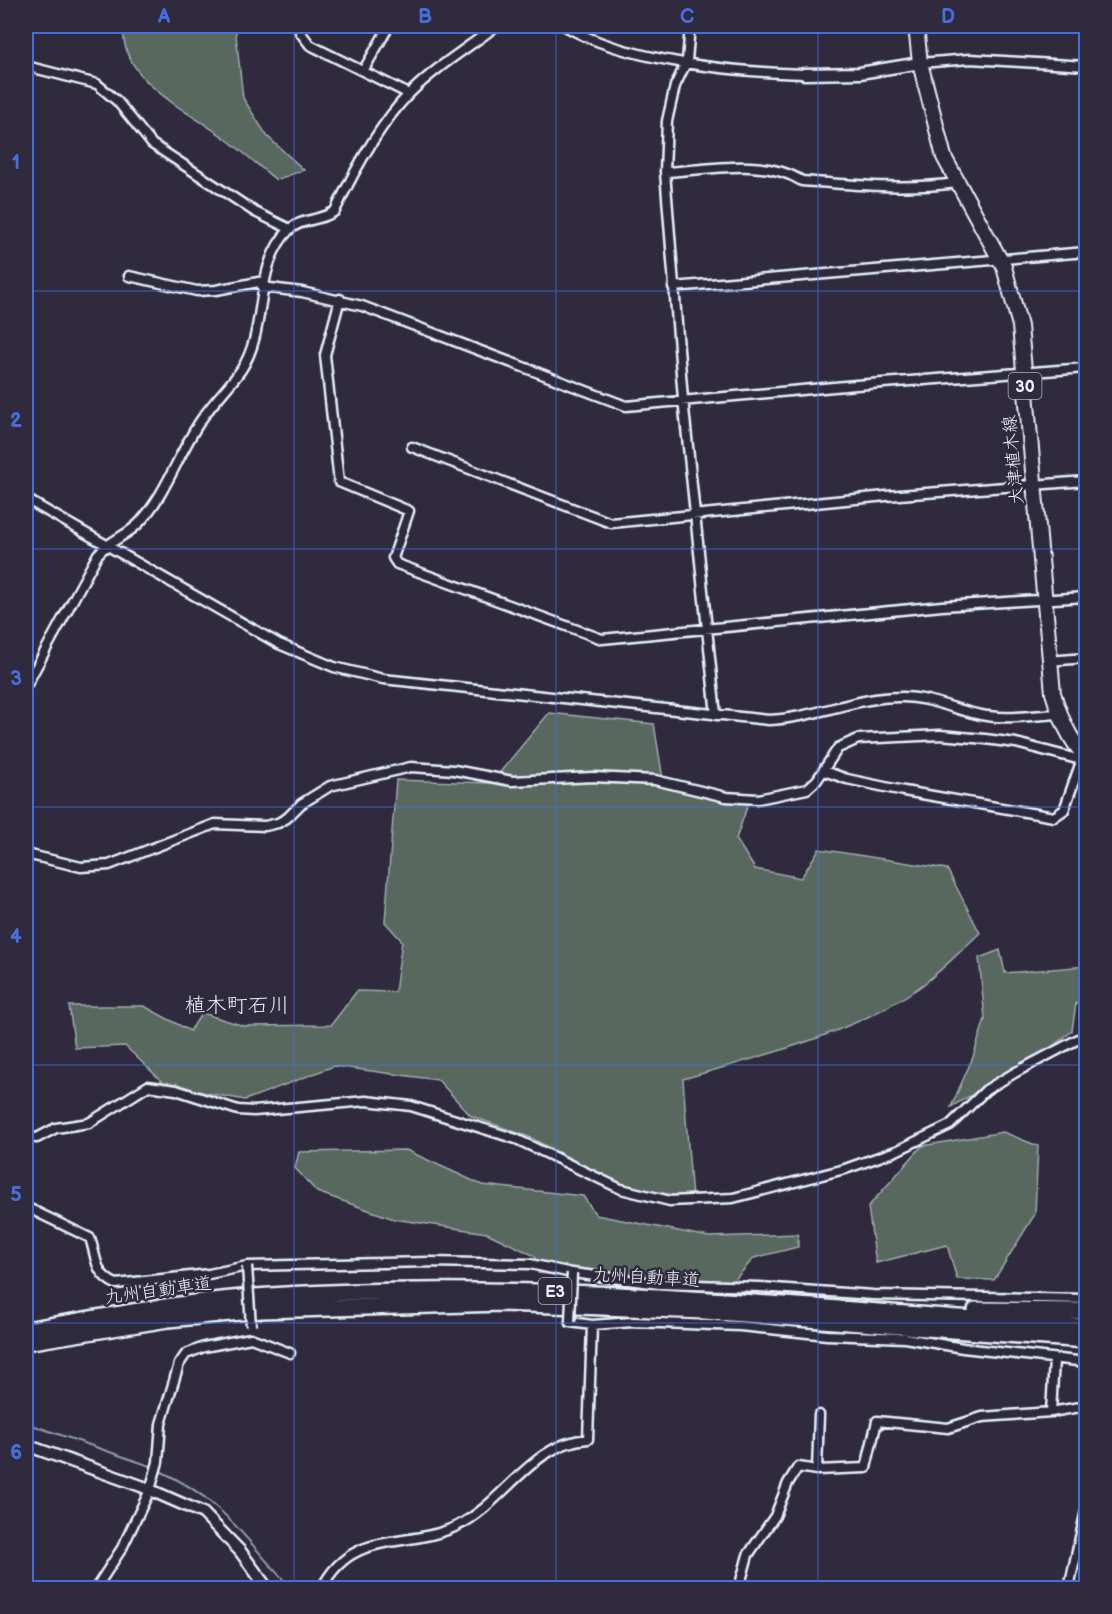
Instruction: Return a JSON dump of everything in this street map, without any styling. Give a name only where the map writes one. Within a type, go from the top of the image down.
[{"type":"highway","name":"九州自動車道","points":[[26,1330],[145,1310],[240,1298],[404,1291],[543,1291],[895,1311],[1086,1327]]},
{"type":"highway","name":"九州自動車道","points":[[26,1342],[168,1320],[261,1310],[490,1303],[704,1311],[981,1334],[1086,1340]]},
{"type":"highway","points":[[895,1311],[1031,1308],[1086,1311]]},
{"type":"highway","points":[[981,1334],[1019,1341],[1086,1347]]},
{"type":"main road","name":"大津植木線","points":[[916,26],[920,63],[944,157],[1000,260],[1013,293],[1024,374],[1048,661],[1059,714],[1084,757]]},
{"type":"street","points":[[299,26],[300,32],[310,45],[409,94]]},
{"type":"street","points":[[363,71],[389,26]]},
{"type":"street","points":[[26,686],[91,566],[105,545],[126,534],[141,521],[164,488],[201,419],[241,369],[255,333],[263,284],[275,250],[290,229],[335,211],[352,176],[389,118],[409,94],[496,26]]},
{"type":"street","points":[[565,26],[617,47],[666,60],[731,69],[804,74],[860,73],[920,63],[970,59],[1086,66]]},
{"type":"street","points":[[690,26],[687,62],[675,86],[668,114],[664,172],[716,715]]},
{"type":"street","points":[[26,66],[97,84],[117,101],[152,144],[255,212],[290,229]]},
{"type":"street","points":[[664,172],[736,166],[791,174],[802,181],[879,187],[912,188],[957,183]]},
{"type":"street","points":[[674,287],[1086,252]]},
{"type":"street","points":[[129,276],[197,291],[263,284],[340,299],[626,406],[684,399],[1086,368]]},
{"type":"street","points":[[340,299],[325,355],[339,482],[409,511],[393,558],[397,564],[593,637],[708,629],[942,606],[1086,597]]},
{"type":"street","points":[[412,447],[611,523],[1086,481]]},
{"type":"street","points":[[26,500],[279,644],[334,667],[395,681],[622,702],[716,715],[787,719],[900,697],[920,698],[982,716],[1059,714]]},
{"type":"street","points":[[1048,661],[1086,658]]},
{"type":"street","points":[[26,854],[81,867],[109,865],[215,824],[265,826],[278,823],[287,818],[301,804],[330,786],[411,768],[454,770],[512,781],[593,777],[655,780],[742,799],[773,797],[807,789],[824,771],[843,744],[858,740],[940,735],[1000,740],[1084,757],[1064,810],[1054,818],[904,791],[847,779],[824,771]]},
{"type":"street","points":[[26,1137],[37,1138],[56,1128],[89,1123],[148,1086],[176,1090],[222,1107],[254,1111],[366,1101],[411,1106],[516,1139],[621,1189],[670,1201],[733,1198],[845,1169],[896,1151],[950,1125],[986,1089],[1058,1048],[1086,1035]]},
{"type":"street","points":[[26,1207],[90,1238],[96,1266],[106,1279],[116,1284],[209,1274],[247,1266],[324,1263],[530,1264],[572,1274],[660,1284],[760,1287],[873,1295],[1086,1299]]},
{"type":"street","points":[[247,1266],[251,1338]]},
{"type":"street","points":[[572,1274],[570,1322],[592,1325],[633,1322],[728,1326],[827,1335],[905,1338],[1086,1362]]},
{"type":"street","points":[[322,1588],[335,1567],[357,1549],[456,1527],[474,1516],[528,1465],[545,1457],[551,1450],[577,1440],[588,1439],[592,1325]]},
{"type":"street","points":[[96,1588],[122,1548],[151,1485],[158,1462],[161,1424],[179,1364],[186,1354],[204,1347],[251,1338],[290,1353]]},
{"type":"street","points":[[1051,1412],[1054,1359]]},
{"type":"street","points":[[739,1588],[748,1555],[775,1516],[788,1483],[798,1467],[817,1470],[866,1468],[877,1421],[948,1428],[982,1417],[1051,1412],[1086,1406]]},
{"type":"street","points":[[817,1470],[819,1416]]},
{"type":"street","points":[[26,1445],[151,1485],[202,1513],[240,1551],[267,1588]]},
{"type":"street","points":[[1069,1588],[1086,1510]]},
{"type":"green space","points":[[124,26],[235,26],[243,98],[267,136],[304,170],[276,180],[226,139],[159,92],[132,62],[125,45]]},
{"type":"green space","points":[[549,713],[654,724],[664,785],[748,804],[736,839],[755,869],[801,878],[819,849],[947,869],[980,933],[923,985],[888,1007],[832,1033],[683,1079],[692,1198],[625,1187],[529,1137],[471,1116],[438,1080],[334,1066],[245,1100],[167,1086],[125,1046],[75,1048],[69,1006],[144,1006],[190,1031],[202,1013],[244,1026],[331,1025],[357,991],[395,992],[402,941],[385,922],[396,780],[491,783]]},
{"type":"green space","points":[[1000,950],[1005,973],[1086,966],[1086,1000],[1076,1003],[1072,1031],[1045,1052],[951,1107],[973,1057],[985,1019],[979,958]]},
{"type":"green space","points":[[1003,1132],[1038,1146],[1035,1214],[994,1280],[957,1279],[947,1245],[876,1263],[868,1207],[922,1146]]},
{"type":"green space","points":[[406,1150],[482,1185],[583,1196],[596,1215],[709,1237],[798,1234],[798,1247],[754,1258],[723,1293],[538,1273],[535,1256],[487,1233],[394,1219],[317,1192],[295,1168],[299,1152]]},
{"type":"waterway","points":[[26,1423],[153,1467]]},
{"type":"waterway","points":[[158,1470],[201,1494],[217,1508],[291,1588]]},
{"type":"tunnel","points":[[1054,1360],[1057,1336]]},
{"type":"district","name":"植木町石川","points":[[237,1005]]}]
